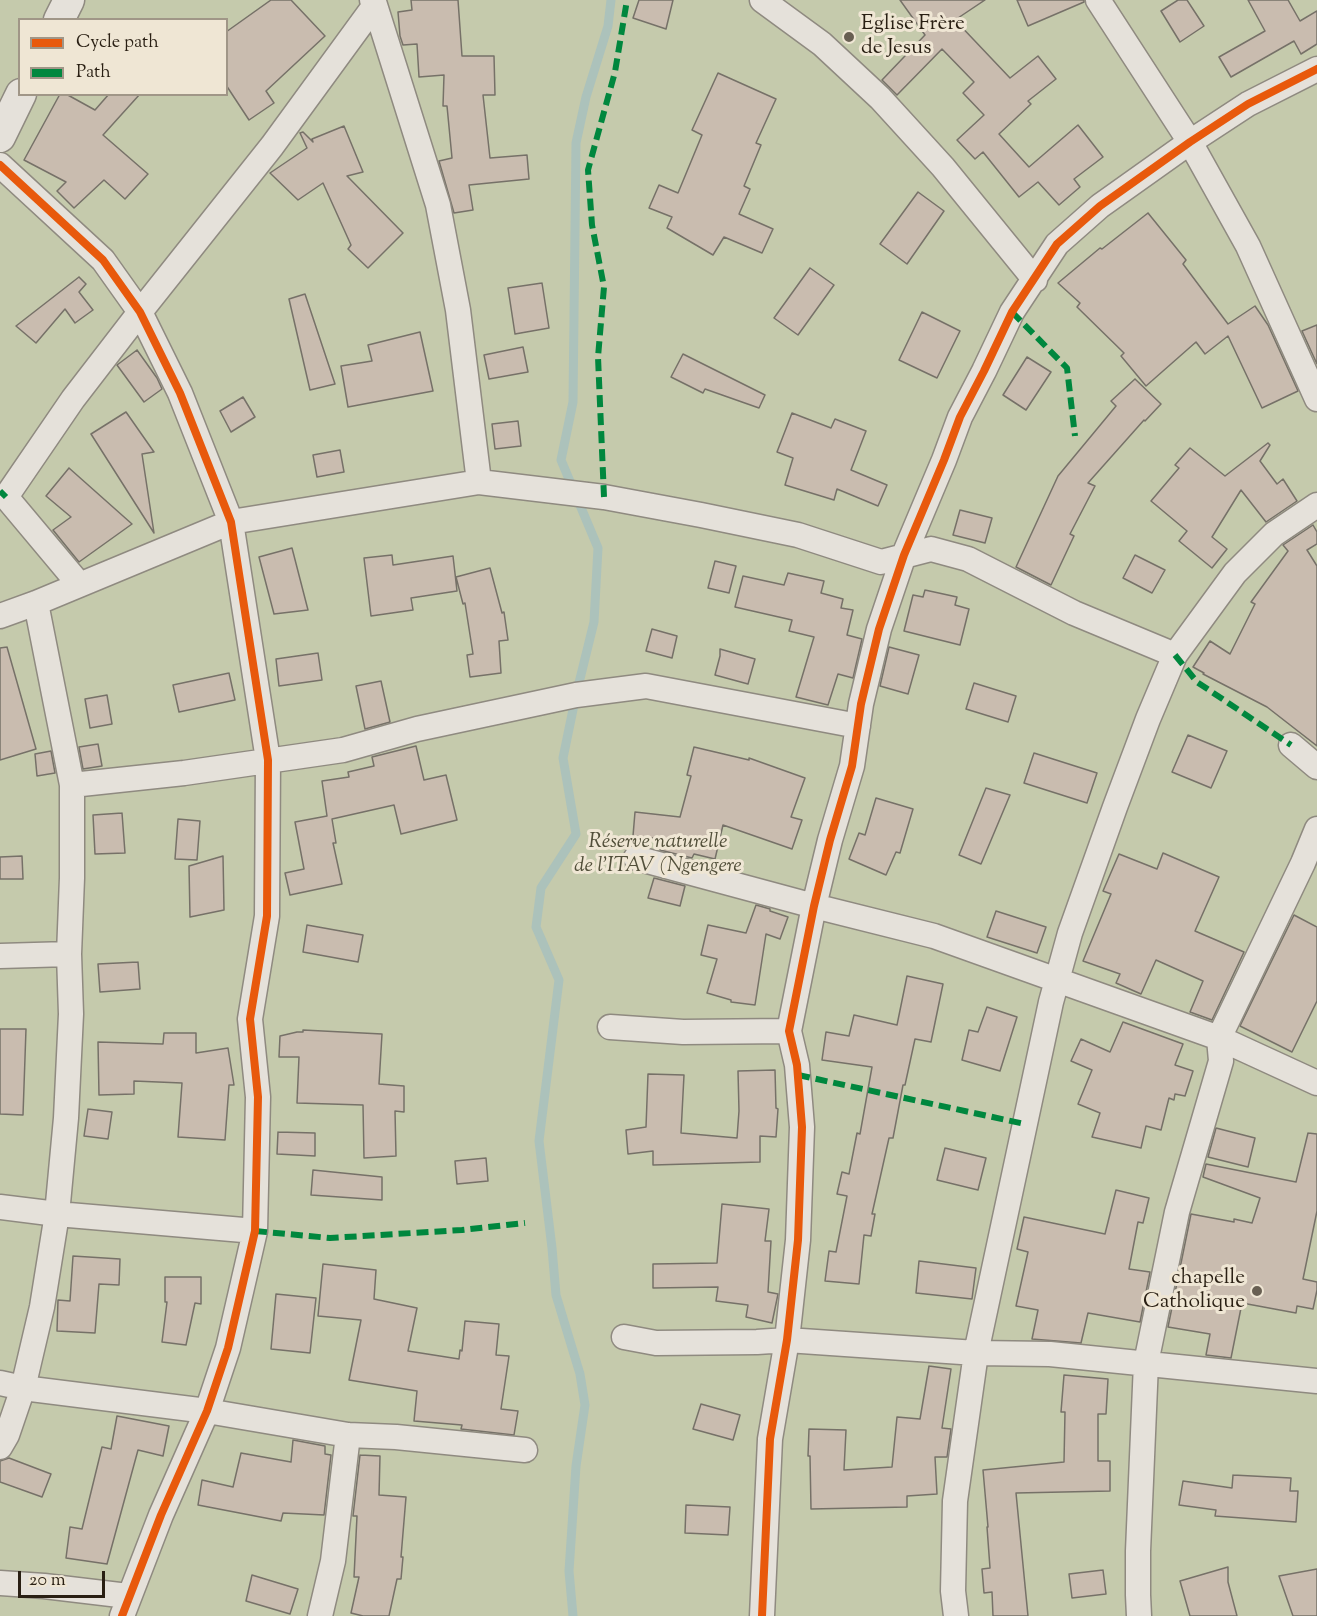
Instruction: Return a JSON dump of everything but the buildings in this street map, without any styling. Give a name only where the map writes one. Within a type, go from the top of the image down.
[{"type":"street","points":[[60,18],[69,0]]},
{"type":"street","points":[[762,0],[822,44],[880,98],[943,166],[1035,280]]},
{"type":"street","points":[[1098,0],[1190,142],[1248,246],[1317,399]]},
{"type":"street","points":[[80,584],[6,497],[74,399],[272,146],[374,3]]},
{"type":"street","points":[[374,3],[438,205],[458,310],[479,482]]},
{"type":"street","points":[[762,1616],[770,1440],[787,1340],[798,1240],[802,1127],[797,1065],[789,1031],[814,906],[830,840],[852,766],[861,704],[879,629],[904,555],[960,417],[1012,312],[1057,244],[1100,206],[1190,142],[1248,104],[1317,69]]},
{"type":"street","points":[[0,137],[20,96]]},
{"type":"street","points":[[0,165],[103,260],[140,312],[180,393],[231,522],[268,760],[267,916],[250,1019],[258,1097],[255,1231],[228,1348],[207,1411],[125,1606],[44,1586],[0,1583]]},
{"type":"street","points":[[0,616],[231,522],[479,482],[604,497],[700,515],[798,535],[881,562],[931,549],[968,560],[1074,612],[1175,655]]},
{"type":"street","points":[[956,1616],[953,1591],[955,1501],[976,1353],[1016,1162],[1057,979],[1070,933],[1114,807],[1175,655],[1235,573],[1274,534],[1317,505]]},
{"type":"street","points":[[0,1447],[7,1435],[12,1386],[42,1307],[57,1214],[66,1118],[71,1014],[69,954],[72,785],[36,603]]},
{"type":"street","points":[[72,785],[184,773],[342,750],[417,729],[576,695],[646,686],[858,726]]},
{"type":"street","points":[[1291,745],[1317,767]]},
{"type":"street","points":[[1139,1616],[1138,1551],[1146,1363],[1177,1212],[1221,1061],[1219,1038],[1317,829]]},
{"type":"street","points":[[636,858],[934,936],[1219,1038],[1317,1083]]},
{"type":"street","points":[[0,956],[69,954]]},
{"type":"street","points":[[610,1027],[683,1032],[789,1031]]},
{"type":"street","points":[[0,1207],[255,1231]]},
{"type":"street","points":[[624,1337],[656,1342],[787,1340],[976,1353],[1050,1354],[1317,1381]]},
{"type":"street","points":[[12,1386],[207,1411],[348,1435],[396,1437],[525,1450]]},
{"type":"street","points":[[320,1616],[333,1561],[348,1435]]},
{"type":"green space","name":"Réserve naturelle de l'ITAV (Ngengere","points":[[0,0],[1317,0],[1317,1616],[0,1616]]},
{"type":"waterway","points":[[573,1616],[569,1571],[576,1466],[585,1405],[580,1374],[556,1295],[539,1141],[559,980],[536,927],[541,888],[576,834],[563,758],[594,622],[598,548],[561,460],[573,402],[576,143],[586,97],[608,26],[611,0]]},
{"type":"marked path","points":[[604,497],[598,357],[604,287],[592,225],[588,170],[615,72],[627,0]]},
{"type":"marked path","points":[[1012,312],[1067,368],[1075,436]]},
{"type":"marked path","points":[[0,491],[6,497]]},
{"type":"marked path","points":[[1175,655],[1197,682],[1291,745]]},
{"type":"marked path","points":[[798,1075],[1025,1124]]},
{"type":"marked path","points":[[255,1231],[330,1238],[462,1230],[525,1223]]},
{"type":"cycle path","points":[[762,1616],[770,1439],[787,1340],[798,1240],[802,1127],[797,1065],[789,1031],[814,906],[830,840],[852,766],[861,704],[879,629],[904,555],[960,417],[1012,312],[1057,244],[1100,206],[1190,142],[1248,104],[1317,69]]},
{"type":"cycle path","points":[[0,165],[103,260],[140,312],[180,393],[231,522],[268,760],[267,916],[250,1019],[258,1097],[255,1231],[228,1348],[207,1411],[161,1515],[122,1616]]},
{"type":"place","name":"Eglise Frère de Jesus","points":[[849,37]]},
{"type":"place","name":"chapelle Catholique","points":[[1257,1291]]}]
